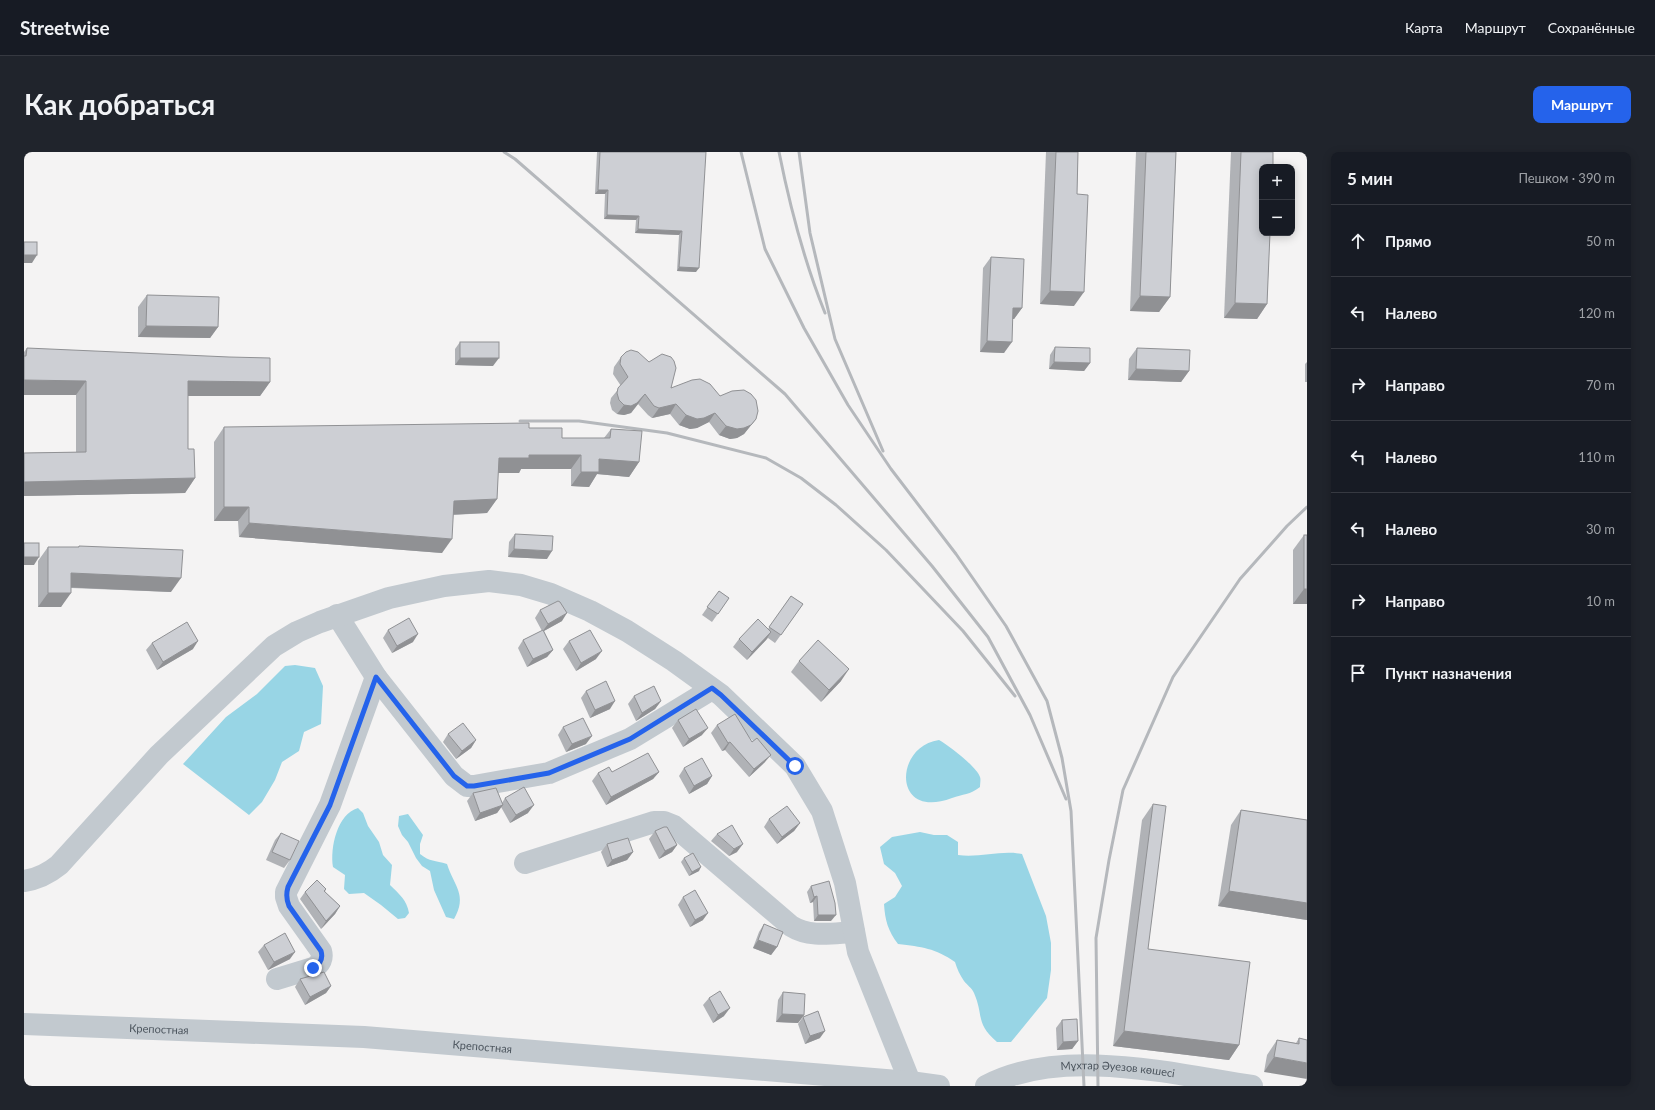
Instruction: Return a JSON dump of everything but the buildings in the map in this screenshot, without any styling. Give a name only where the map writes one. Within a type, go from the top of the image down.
[{"type":"street","points":[[24,881],[48,874],[59,865],[159,756],[274,646],[297,632],[337,615],[389,598],[444,586],[489,581],[520,584],[590,610],[627,631],[674,661],[721,695],[795,766],[822,811],[845,883],[858,952],[910,1082]]},
{"type":"street","points":[[337,615],[376,677],[454,776],[467,786],[549,773],[630,739],[712,688]]},
{"type":"street","points":[[277,979],[313,968],[321,961],[321,951],[289,906],[286,892],[330,805],[376,677]]},
{"type":"street","points":[[525,863],[654,822],[664,822],[674,826],[798,931],[810,933],[854,932]]},
{"type":"street","name":"Крепостная","points":[[24,1024],[364,1037],[910,1082],[940,1086]]},
{"type":"street","name":"Мұхтар Әуезов көшесі","points":[[986,1086],[1018,1073],[1036,1069],[1097,1066],[1145,1069],[1252,1086]]},
{"type":"water","points":[[295,665],[315,668],[323,686],[321,724],[304,732],[299,751],[282,762],[275,780],[262,802],[249,815],[183,764],[226,717],[257,694],[285,666]]},
{"type":"water","points":[[939,740],[955,751],[974,768],[980,777],[980,787],[973,792],[932,802],[918,799],[910,791],[906,780],[908,767],[914,755],[924,745]]},
{"type":"water","points":[[358,808],[363,813],[368,826],[379,842],[383,855],[392,865],[390,885],[402,898],[408,908],[409,913],[405,918],[398,919],[364,893],[349,894],[344,889],[345,875],[333,867],[332,859],[336,833],[345,817],[351,811]]},
{"type":"water","points":[[408,814],[423,835],[420,844],[420,854],[430,860],[447,864],[460,897],[458,911],[454,919],[446,917],[434,890],[430,871],[422,866],[416,858],[398,826],[399,816]]},
{"type":"water","points":[[920,832],[934,835],[947,835],[958,842],[958,855],[974,856],[1006,853],[1022,854],[1046,916],[1051,943],[1051,970],[1047,998],[1011,1042],[997,1042],[986,1030],[981,1019],[974,993],[963,979],[955,962],[935,951],[898,944],[889,930],[884,904],[895,897],[902,886],[895,873],[884,864],[880,847],[892,837]]},
{"type":"railway","points":[[504,152],[515,159],[785,394],[932,566],[988,637],[1030,715],[1066,799]]},
{"type":"railway","points":[[741,152],[765,249],[804,328],[848,405],[891,469],[956,554],[1006,626],[1047,701],[1062,758],[1071,811],[1084,1086]]},
{"type":"railway","points":[[779,152],[798,234],[810,274],[825,313]]},
{"type":"railway","points":[[799,152],[810,233],[835,339],[883,451]]},
{"type":"railway","points":[[520,421],[579,421],[667,433],[766,458],[801,478],[836,505],[886,550],[963,631],[1015,696]]},
{"type":"railway","points":[[1098,1086],[1096,938],[1109,860],[1123,790],[1173,677],[1240,579],[1287,526],[1307,507]]},
{"type":"route","points":[[313,968],[321,961],[321,951],[289,906],[286,892],[330,805],[376,677],[454,776],[467,786],[480,786],[549,773],[630,739],[712,688],[795,766]]}]
